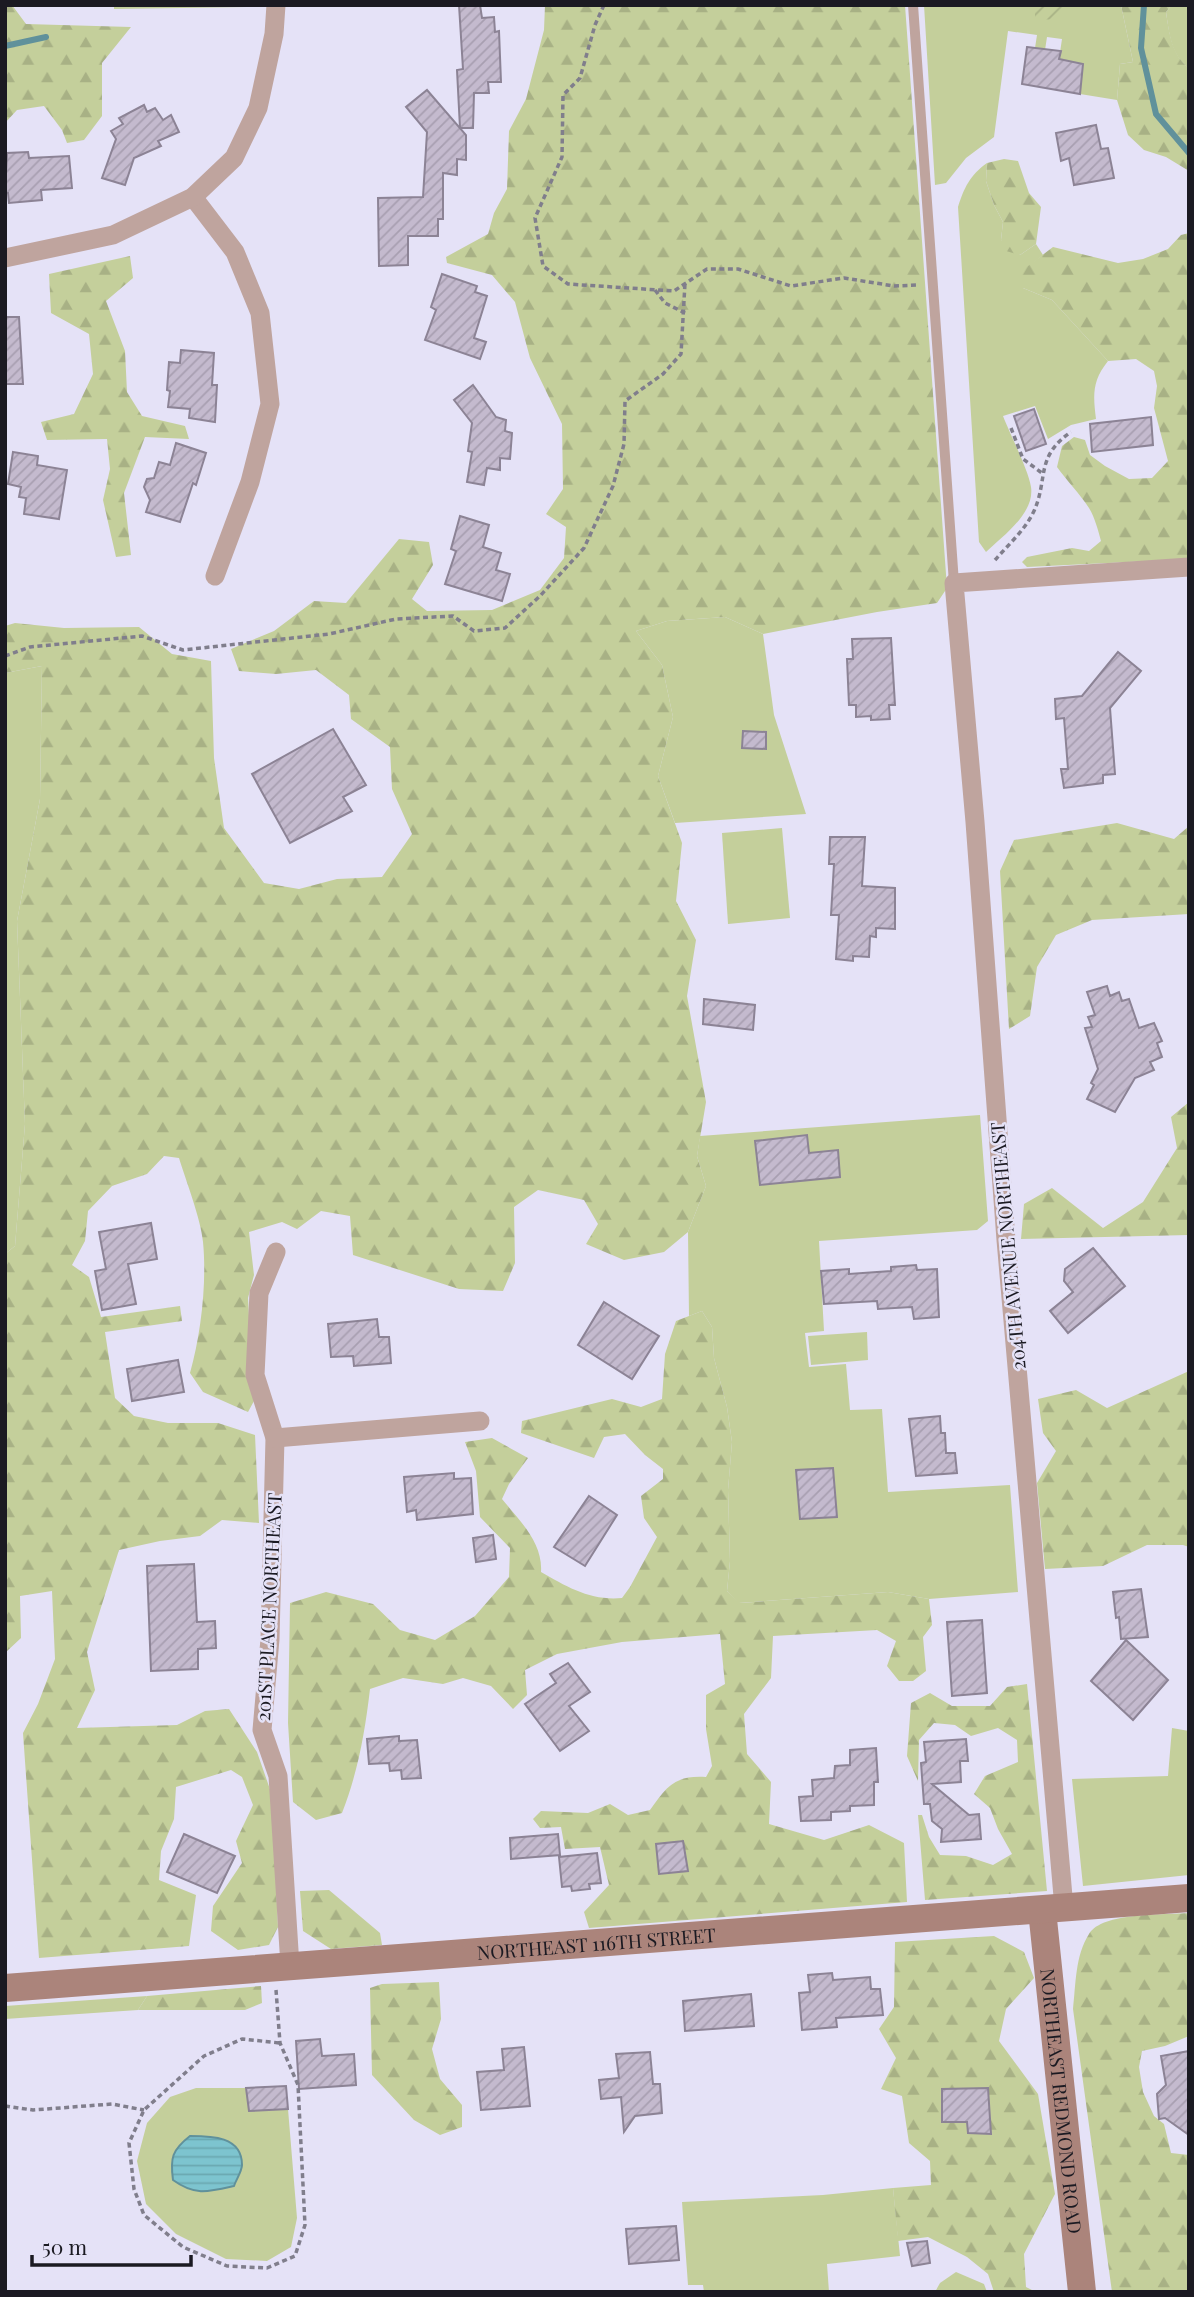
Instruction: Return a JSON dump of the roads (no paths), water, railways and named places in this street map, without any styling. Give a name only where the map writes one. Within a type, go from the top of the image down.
[{"type":"street","points":[[5,258],[113,235],[193,197],[234,158],[258,108],[274,34],[276,5]]},
{"type":"street","points":[[193,197],[235,253],[260,313],[270,404],[250,482],[215,576]]},
{"type":"street","points":[[954,583],[1189,567]]},
{"type":"street","name":"204TH AVENUE NORTHEAST","points":[[954,583],[1008,1267],[1053,1909]]},
{"type":"street","name":"201ST PLACE NORTHEAST","points":[[276,1252],[259,1293],[255,1375],[275,1438],[270,1639],[262,1730],[278,1776],[282,1967]]},
{"type":"street","points":[[275,1438],[480,1421]]},
{"type":"street","name":"NORTHEAST 116TH STREET","points":[[5,1988],[1189,1898]]},
{"type":"street","name":"NORTHEAST REDMOND ROAD","points":[[1053,1909],[1082,2292]]},
{"type":"lane","points":[[913,5],[954,583]]},
{"type":"water","points":[[190,2136],[224,2140],[237,2148],[242,2165],[234,2186],[195,2191],[173,2180],[174,2155]]},
{"type":"waterway","points":[[1144,5],[1141,48],[1156,114],[1189,153]]},
{"type":"waterway","points":[[5,46],[46,37]]}]
